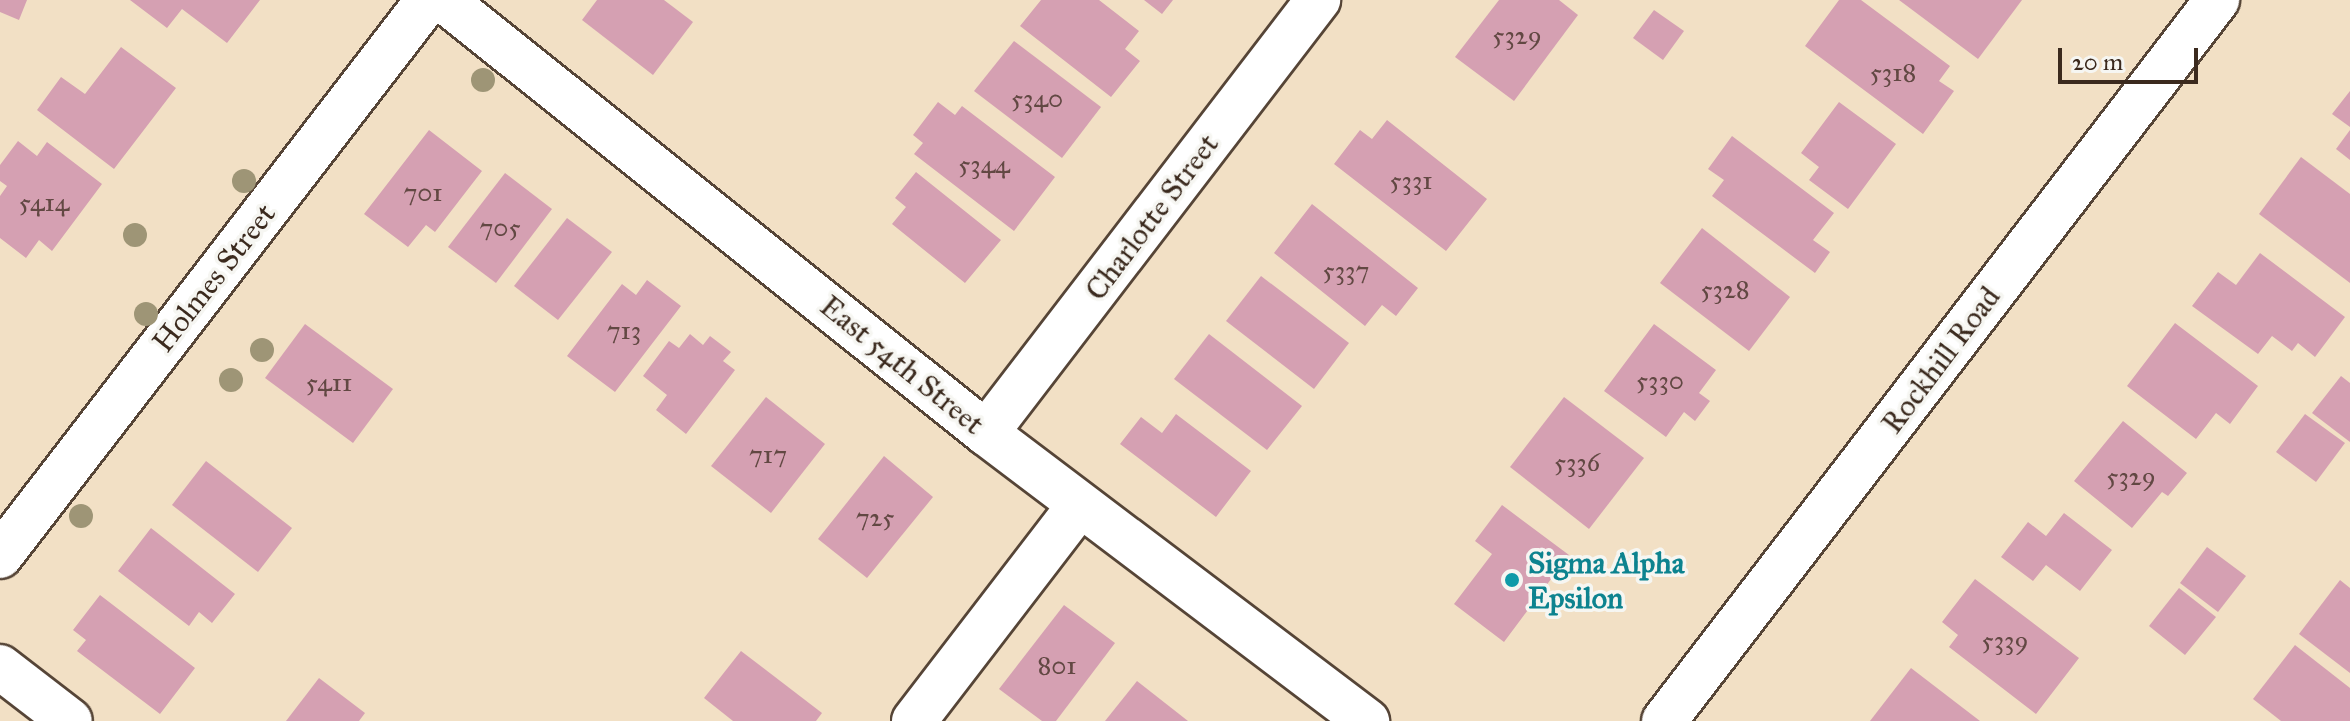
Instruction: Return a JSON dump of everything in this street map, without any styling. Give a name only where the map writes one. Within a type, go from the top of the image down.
[{"type":"street","name":"Holmes Street","points":[[0,556],[428,0]]},
{"type":"street","name":"East 54th Street","points":[[444,0],[986,433],[1367,721]]},
{"type":"street","name":"Charlotte Street","points":[[986,433],[1318,0]]},
{"type":"street","name":"Rockhill Road","points":[[1664,721],[2217,0]]},
{"type":"street","points":[[914,721],[1080,505]]},
{"type":"street","points":[[0,667],[70,721]]},
{"type":"building","points":[[0,0],[27,0],[19,20],[0,12]]},
{"type":"building","points":[[130,0],[260,0],[227,43],[182,9],[167,28]]},
{"type":"building","points":[[597,0],[664,0],[693,22],[653,75],[582,20]]},
{"type":"building","points":[[1041,0],[1099,0],[1139,31],[1125,49],[1140,61],[1111,97],[1020,26]]},
{"type":"building","points":[[1144,0],[1173,0],[1162,14]]},
{"type":"building","points":[[1499,0],[1559,0],[1578,15],[1514,101],[1455,57]]},
{"type":"building","points":[[1839,0],[1861,0],[1950,66],[1939,81],[1954,91],[1923,134],[1805,46]]},
{"type":"building","points":[[1899,0],[2022,0],[1978,59]]},
{"type":"building","points":[[1654,10],[1684,31],[1663,60],[1633,38]]},
{"type":"building","points":[[1014,41],[1101,107],[1062,158],[974,91]]},
{"type":"building","points":[[121,47],[176,88],[114,169],[37,110],[61,77],[85,94]]},
{"type":"building","points":[[2350,91],[2350,127],[2332,114]]},
{"type":"building","points":[[938,102],[955,115],[962,106],[1055,177],[1014,231],[914,154],[923,143],[913,135]]},
{"type":"building","points":[[1839,102],[1896,144],[1848,209],[1809,180],[1819,167],[1801,153]]},
{"type":"building","points":[[1387,120],[1487,199],[1446,251],[1334,164],[1360,130],[1372,139]]},
{"type":"building","points":[[429,130],[482,171],[435,232],[426,225],[408,247],[364,214]]},
{"type":"building","points":[[2350,130],[2350,160],[2336,149]]},
{"type":"building","points":[[1732,136],[1834,213],[1813,240],[1830,252],[1815,273],[1712,196],[1724,180],[1708,169]]},
{"type":"building","points":[[18,141],[37,156],[47,142],[102,184],[52,251],[39,240],[26,258],[0,238],[0,196],[7,186],[0,181],[0,165]]},
{"type":"building","points":[[2301,157],[2350,194],[2350,283],[2259,214]]},
{"type":"building","points":[[916,172],[1001,240],[965,283],[892,224],[906,207],[895,198]]},
{"type":"building","points":[[505,173],[552,209],[496,283],[448,247]]},
{"type":"building","points":[[1312,204],[1418,288],[1396,316],[1382,305],[1365,326],[1274,253]]},
{"type":"building","points":[[567,218],[612,252],[558,320],[514,286]]},
{"type":"building","points":[[1702,228],[1790,297],[1749,351],[1660,283]]},
{"type":"building","points":[[2260,253],[2345,317],[2315,357],[2298,343],[2292,351],[2272,336],[2258,354],[2192,306],[2218,272],[2236,285]]},
{"type":"building","points":[[1261,276],[1349,343],[1314,389],[1226,321]]},
{"type":"building","points":[[647,280],[681,306],[615,392],[567,356],[622,284],[636,295]]},
{"type":"building","points":[[2175,323],[2258,386],[2230,424],[2216,413],[2196,439],[2127,386]]},
{"type":"building","points":[[305,324],[393,389],[353,443],[265,378]]},
{"type":"building","points":[[1654,324],[1716,370],[1699,393],[1710,401],[1695,421],[1684,412],[1666,437],[1604,391]]},
{"type":"building","points":[[690,334],[703,345],[710,336],[731,352],[723,361],[735,370],[686,434],[656,410],[667,395],[643,376],[669,341],[679,348]]},
{"type":"building","points":[[1209,334],[1302,406],[1267,450],[1174,379]]},
{"type":"building","points":[[2341,376],[2350,383],[2350,442],[2312,413]]},
{"type":"building","points":[[766,397],[825,444],[771,513],[711,466]]},
{"type":"building","points":[[1564,397],[1644,458],[1589,529],[1510,467]]},
{"type":"building","points":[[1176,414],[1251,471],[1216,517],[1120,444],[1141,417],[1162,433]]},
{"type":"building","points":[[2305,414],[2345,443],[2316,482],[2276,452]]},
{"type":"building","points":[[2123,421],[2187,473],[2168,496],[2162,492],[2132,528],[2074,481]]},
{"type":"building","points":[[884,456],[933,497],[867,578],[818,539]]},
{"type":"building","points":[[206,461],[292,528],[258,572],[172,505]]},
{"type":"building","name":"Sigma Alpha Epsilon","points":[[1502,505],[1569,555],[1504,642],[1454,604],[1492,554],[1475,541]]},
{"type":"building","points":[[2064,513],[2112,550],[2080,591],[2046,565],[2033,581],[2001,557],[2028,522],[2046,536]]},
{"type":"building","points":[[151,528],[235,594],[212,623],[199,612],[189,626],[118,571]]},
{"type":"building","points":[[2207,547],[2246,576],[2218,612],[2180,583]]},
{"type":"building","points":[[1975,579],[2079,658],[2036,714],[1949,647],[1958,635],[1942,622]]},
{"type":"building","points":[[2340,580],[2350,588],[2350,673],[2299,634]]},
{"type":"building","points":[[2179,588],[2216,617],[2185,655],[2149,626]]},
{"type":"building","points":[[100,595],[195,668],[160,714],[77,651],[86,640],[73,630]]},
{"type":"building","points":[[1064,605],[1115,643],[1056,721],[1042,721],[999,689]]},
{"type":"building","points":[[2295,645],[2350,688],[2350,721],[2281,721],[2253,699]]},
{"type":"building","points":[[741,651],[822,713],[816,721],[733,721],[704,698]]},
{"type":"building","points":[[1911,668],[1980,721],[1870,721]]},
{"type":"building","points":[[319,678],[365,713],[359,721],[286,721]]},
{"type":"building","points":[[1137,681],[1188,721],[1105,721]]},
{"type":"place","name":"Sigma Alpha Epsilon","points":[[1512,580]]}]
